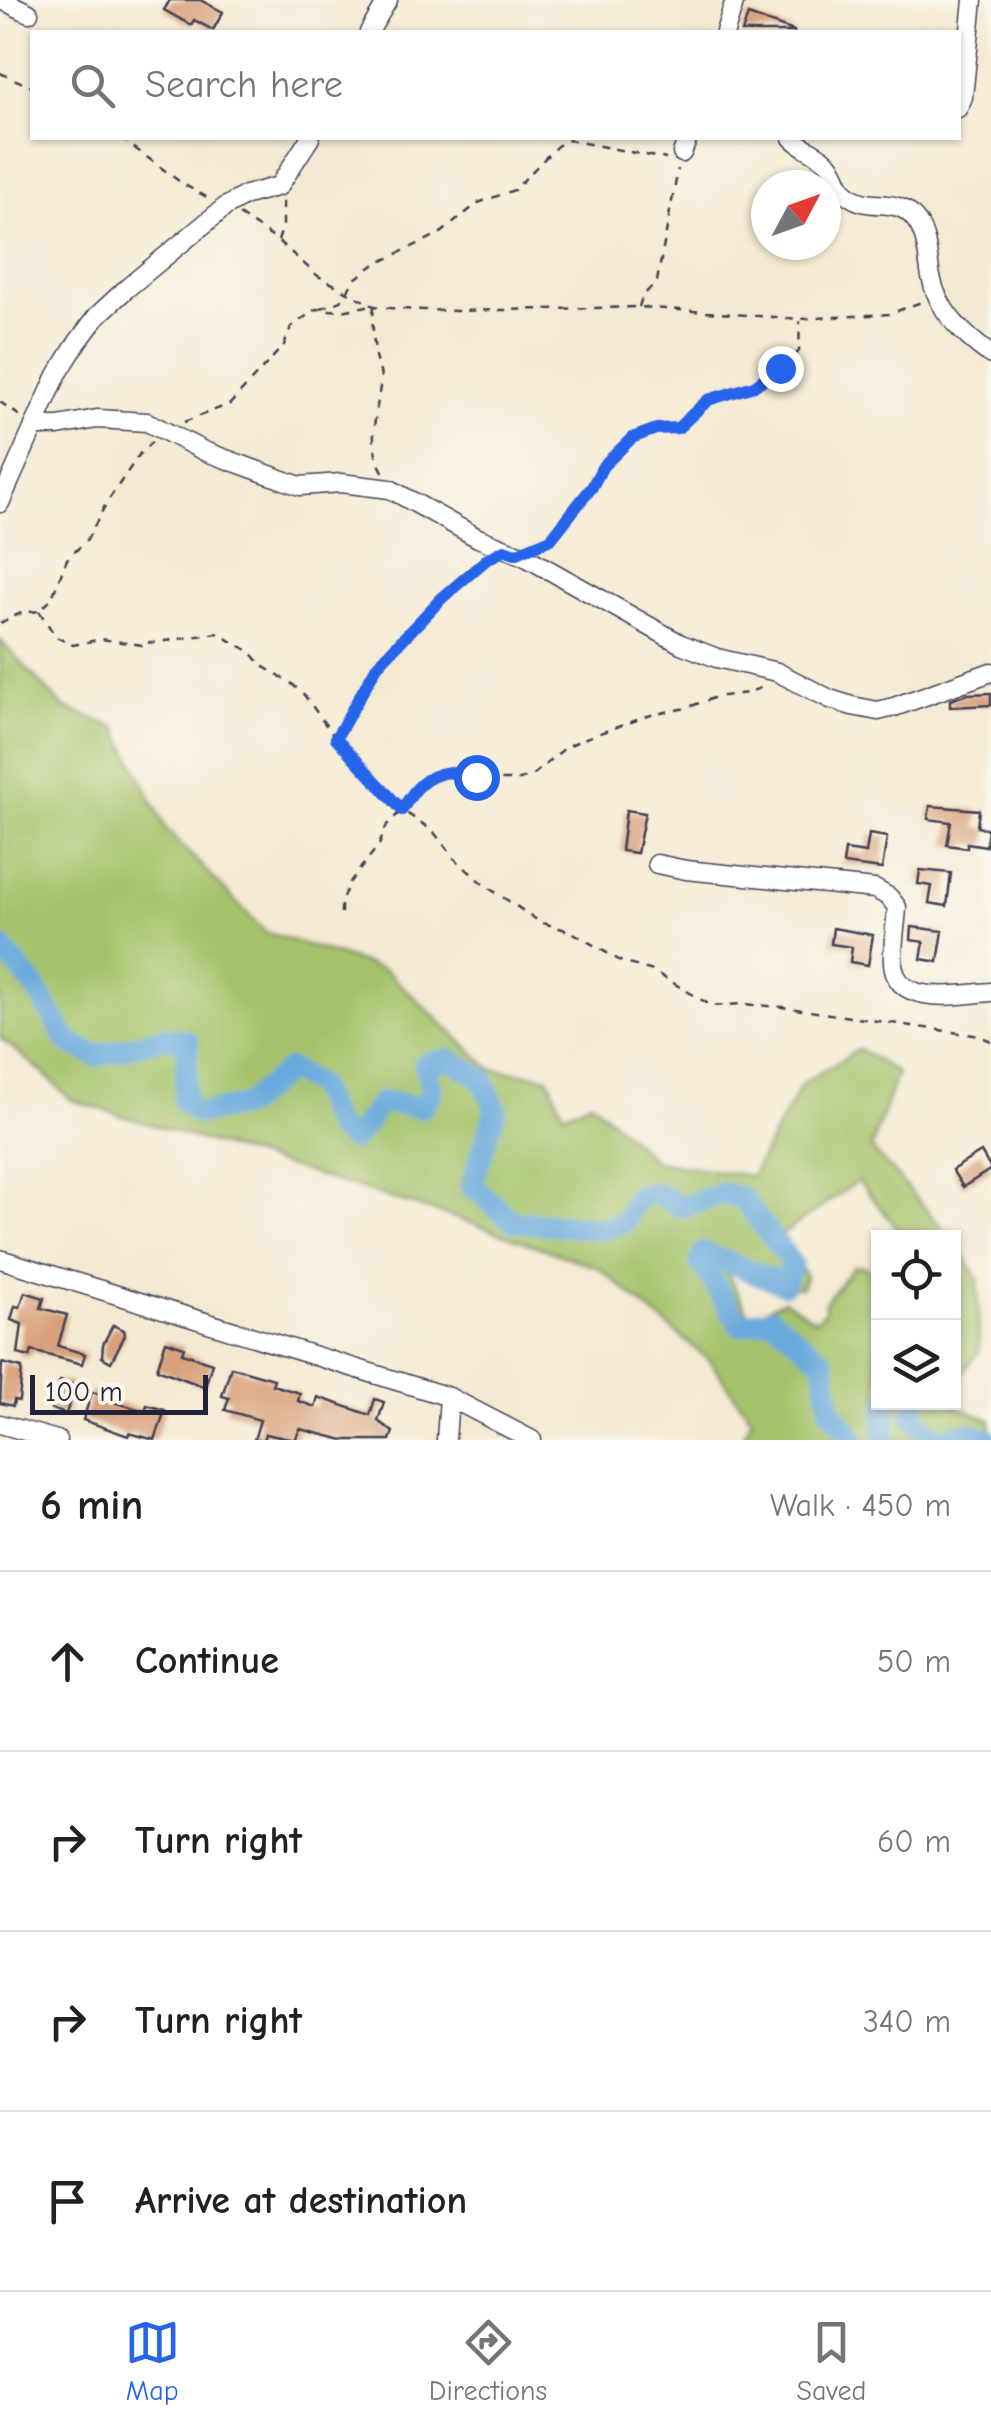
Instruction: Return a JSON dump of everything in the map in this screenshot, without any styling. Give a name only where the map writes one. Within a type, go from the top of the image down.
[{"type":"street","points":[[2,0],[29,13]]},
{"type":"street","points":[[371,30],[388,0]]},
{"type":"street","points":[[726,30],[735,0]]},
{"type":"street","points":[[961,101],[973,0]]},
{"type":"street","points":[[0,503],[57,375],[97,316],[225,207],[246,195],[278,186],[309,140]]},
{"type":"street","points":[[794,140],[829,164],[852,198],[866,204],[892,204],[913,216],[922,229],[936,297],[958,328],[991,355]]},
{"type":"street","points":[[34,426],[107,419],[147,422],[204,450],[300,486],[341,483],[390,488],[681,644],[788,677],[830,698],[878,711],[991,672]]},
{"type":"street","points":[[656,864],[875,889],[896,908],[893,968],[900,982],[912,992],[936,996],[991,992]]},
{"type":"street","points":[[0,1260],[449,1397],[532,1440]]},
{"type":"street","points":[[446,1440],[449,1397]]},
{"type":"street","points":[[0,1424],[57,1440]]},
{"type":"path","points":[[0,73],[30,86]]},
{"type":"path","points":[[124,140],[182,184],[278,241],[318,276],[373,305]]},
{"type":"path","points":[[0,622],[39,611],[51,600],[67,559],[87,540],[98,516],[142,452],[165,431],[230,404],[284,345],[292,327],[316,309],[341,301],[356,279],[374,265],[440,234],[478,203],[514,190],[557,146],[569,140],[666,159],[685,145]]},
{"type":"path","points":[[638,307],[642,296],[657,281],[685,145]]},
{"type":"path","points":[[278,186],[284,195],[283,226],[278,241]]},
{"type":"path","points":[[316,309],[342,311],[373,305],[455,312],[638,307],[800,319],[888,314],[936,297]]},
{"type":"path","points":[[373,305],[370,330],[376,344],[374,358],[382,374],[373,434],[380,469],[390,480],[390,488]]},
{"type":"path","points":[[336,738],[377,666],[442,598],[486,560],[551,539],[592,487],[603,466],[632,438],[656,429],[678,428],[708,400],[754,386],[794,358],[800,319]]},
{"type":"path","points":[[0,402],[34,426]]},
{"type":"path","points":[[39,611],[56,637],[73,645],[100,639],[142,645],[217,633],[251,652],[262,666],[306,696],[336,738],[402,810],[432,831],[483,884],[540,922],[572,932],[622,962],[654,971],[712,1006],[782,1007],[980,1036],[991,1041]]},
{"type":"path","points":[[341,912],[349,883],[378,846],[387,825],[402,810],[414,788],[441,773],[483,780],[520,780],[534,774],[566,746],[583,739],[707,699],[760,689],[788,677]]},
{"type":"green space","points":[[0,640],[63,707],[117,728],[166,829],[265,932],[385,970],[491,1069],[548,1077],[564,1114],[591,1101],[655,1161],[751,1176],[802,1084],[859,1049],[897,1073],[871,1148],[945,1230],[899,1230],[858,1181],[779,1237],[806,1276],[801,1288],[773,1286],[725,1269],[750,1317],[784,1300],[815,1320],[853,1267],[864,1266],[871,1271],[871,1410],[961,1408],[991,1420],[991,1440],[741,1440],[752,1419],[710,1361],[599,1268],[465,1221],[71,1100],[0,1038]]},
{"type":"green space","points":[[961,1252],[978,1278],[979,1352],[961,1374]]},
{"type":"building","points":[[170,0],[200,0],[223,12],[213,30],[194,20],[191,25],[164,10]]},
{"type":"building","points":[[748,15],[791,30],[743,30]]},
{"type":"building","points":[[991,693],[991,705],[950,707],[950,700]]},
{"type":"building","points":[[930,806],[979,810],[977,827],[988,829],[986,846],[947,845],[951,822],[928,819]]},
{"type":"building","points":[[626,810],[645,813],[637,853],[621,851]]},
{"type":"building","points":[[869,834],[887,837],[882,869],[843,864],[845,850],[866,853]]},
{"type":"building","points":[[920,870],[951,873],[947,906],[929,903],[932,886],[918,884]]},
{"type":"building","points":[[912,927],[943,931],[938,962],[921,959],[924,942],[911,940]]},
{"type":"building","points":[[833,928],[873,935],[868,965],[850,962],[852,947],[831,944]]},
{"type":"building","points":[[981,1152],[991,1169],[963,1187],[952,1170]]},
{"type":"building","points":[[25,1292],[44,1298],[41,1308],[67,1315],[58,1346],[85,1354],[82,1364],[32,1351],[30,1357],[18,1354],[22,1324],[11,1320]]},
{"type":"building","points":[[113,1325],[124,1330],[125,1335],[111,1362],[102,1357],[103,1344]]},
{"type":"building","points":[[166,1341],[184,1347],[182,1353],[212,1363],[205,1387],[157,1369]]},
{"type":"building","points":[[2,1363],[22,1368],[19,1401],[14,1400],[13,1406],[0,1403]]},
{"type":"building","points":[[231,1367],[274,1379],[272,1385],[300,1393],[298,1401],[315,1407],[318,1397],[370,1415],[375,1399],[384,1402],[378,1421],[393,1432],[390,1440],[344,1440],[300,1429],[295,1440],[265,1434],[263,1440],[254,1440],[260,1420],[225,1410],[229,1398],[222,1396]]},
{"type":"building","points":[[60,1381],[75,1385],[66,1414],[51,1409]]},
{"type":"building","points":[[92,1392],[145,1411],[147,1405],[165,1410],[155,1440],[129,1433],[128,1436],[83,1420]]},
{"type":"waterway","points":[[0,946],[35,987],[68,1042],[97,1056],[164,1037],[188,1041],[184,1102],[198,1114],[245,1106],[289,1069],[317,1086],[336,1129],[353,1140],[381,1102],[422,1107],[432,1092],[425,1064],[449,1059],[482,1078],[496,1110],[471,1186],[513,1221],[605,1229],[624,1222],[637,1196],[655,1193],[682,1207],[724,1193],[743,1199],[792,1264],[784,1284],[704,1253],[700,1261],[740,1325],[771,1318],[824,1361],[831,1411],[855,1440]]},
{"type":"waterway","points":[[884,1440],[886,1410]]},
{"type":"waterway","points":[[914,1410],[912,1416],[937,1439],[969,1433],[988,1440]]},
{"type":"route","points":[[476,777],[441,773],[414,788],[402,810],[343,749],[336,738],[377,666],[442,598],[486,560],[504,550],[515,554],[551,539],[586,496],[603,466],[632,438],[656,429],[678,428],[708,400],[754,386],[780,368]]}]
